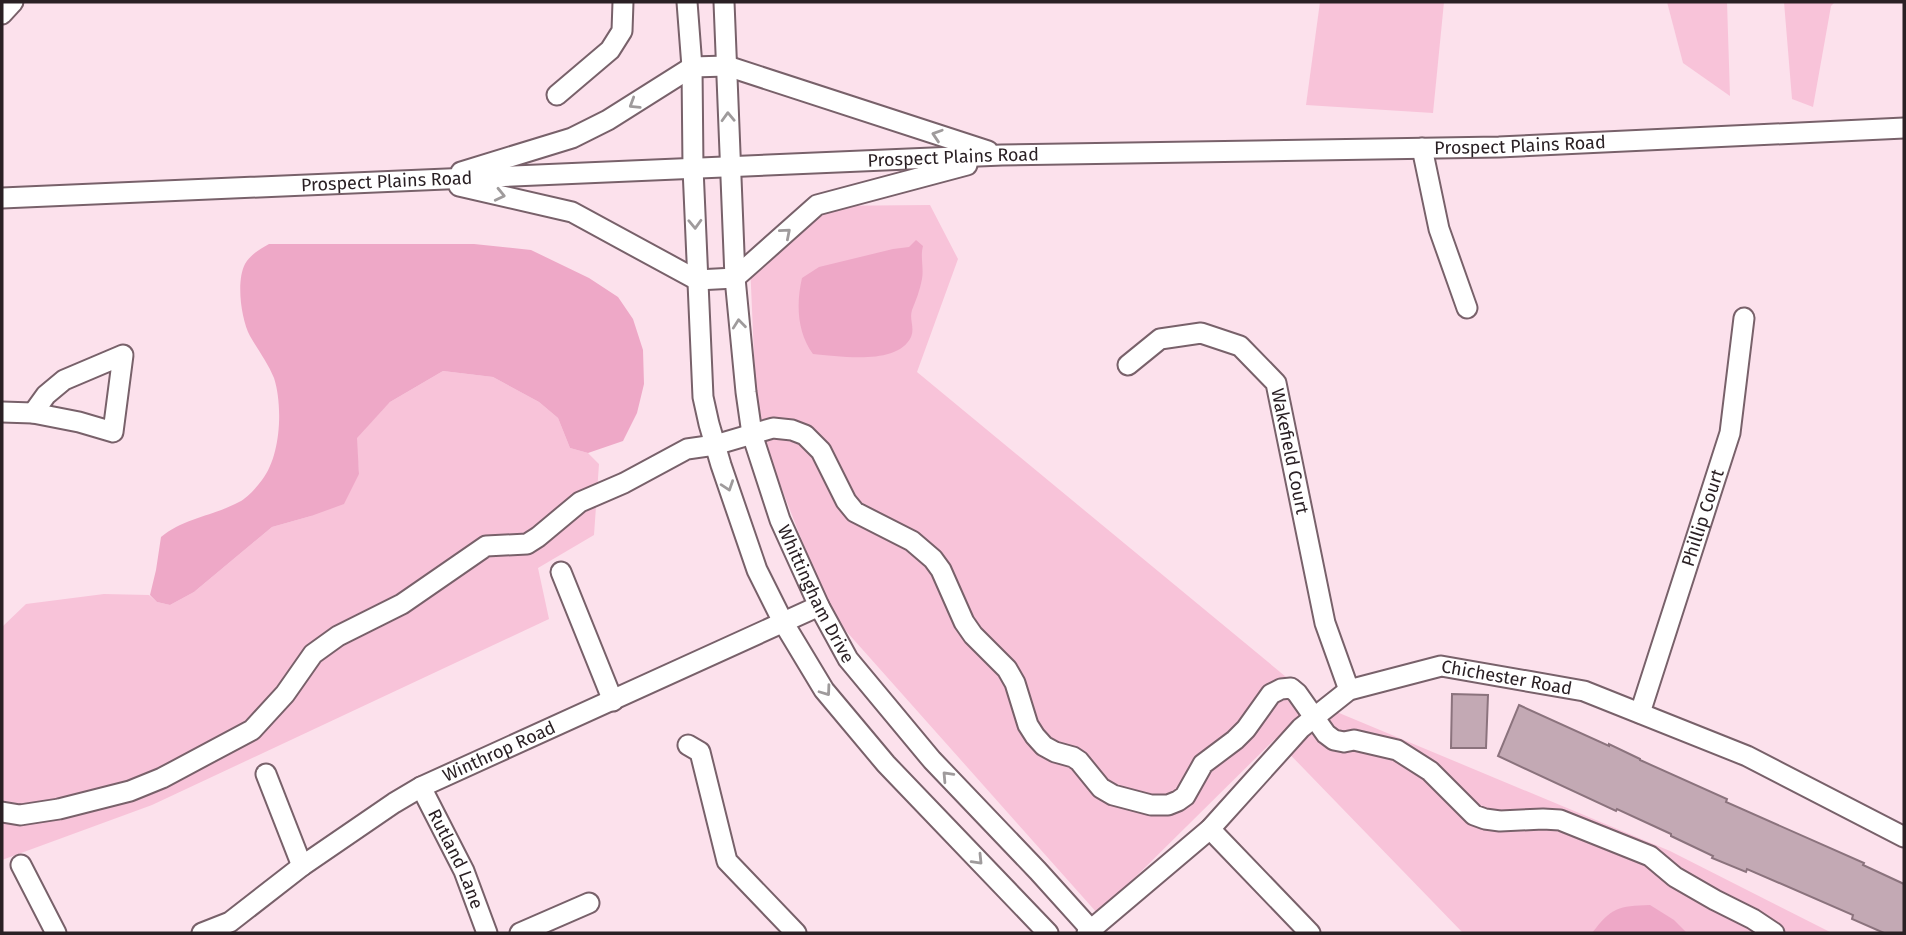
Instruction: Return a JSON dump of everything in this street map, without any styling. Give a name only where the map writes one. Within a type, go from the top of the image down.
[{"type":"street","points":[[2,14],[12,2]]},
{"type":"street","points":[[556,95],[610,50],[622,31],[623,2]]},
{"type":"street","points":[[687,2],[692,67],[693,168],[703,397],[715,445],[757,570],[783,622],[824,690],[886,764],[1048,933]]},
{"type":"street","name":"Whittingham Drive","points":[[723,2],[735,278],[746,392],[752,434],[780,520],[819,606],[848,659],[924,750],[1091,932]]},
{"type":"street","points":[[433,180],[572,138],[608,120],[692,67],[727,66],[1002,155]]},
{"type":"street","name":"Prospect Plains Road","points":[[2,198],[1002,155],[1519,146],[1904,128]]},
{"type":"street","points":[[1422,148],[1439,229],[1467,308]]},
{"type":"street","points":[[433,180],[572,212],[697,280],[735,278],[817,205],[1002,155]]},
{"type":"street","name":"Phillip Court","points":[[1640,713],[1730,433],[1744,318]]},
{"type":"street","name":"Wakefield Court","points":[[1128,365],[1160,339],[1201,333],[1240,346],[1276,383],[1325,623],[1349,690]]},
{"type":"street","points":[[2,412],[33,413],[113,432],[123,355],[65,380],[46,395],[33,413]]},
{"type":"street","points":[[2,812],[20,815],[59,809],[130,791],[162,778],[252,730],[285,694],[313,654],[338,636],[402,604],[486,545],[527,544],[580,502],[624,483],[687,449],[715,445],[773,428],[792,430],[805,435],[821,451],[846,501],[855,512],[923,549],[941,570],[964,622],[973,635],[1007,668],[1015,683],[1028,725],[1035,736],[1044,746],[1079,761],[1101,788],[1113,795],[1150,805],[1168,805],[1178,801],[1185,796],[1203,764],[1246,729],[1271,694],[1291,688],[1326,734],[1334,740],[1354,740],[1397,750],[1430,771],[1474,815],[1500,821],[1560,820],[1650,856],[1675,877],[1774,933]]},
{"type":"street","points":[[561,572],[613,701]]},
{"type":"street","name":"Winthrop Road","points":[[202,933],[230,922],[302,866],[421,787],[819,606]]},
{"type":"street","name":"Chichester Road","points":[[1091,932],[1210,829],[1301,728],[1349,690],[1441,666],[1584,691],[1747,756],[1904,837]]},
{"type":"street","points":[[688,745],[700,752],[727,861],[796,933]]},
{"type":"street","points":[[266,774],[302,866]]},
{"type":"street","name":"Rutland Lane","points":[[421,787],[464,871],[487,933]]},
{"type":"street","points":[[1210,829],[1310,933]]},
{"type":"street","points":[[21,865],[57,933]]},
{"type":"street","points":[[520,933],[589,903]]},
{"type":"shaded area","points":[[1320,2],[1444,2],[1433,113],[1306,105]]},
{"type":"shaded area","points":[[1667,2],[1727,2],[1730,96],[1683,63]]},
{"type":"shaded area","points":[[1784,2],[1835,2],[1831,6],[1813,107],[1792,99]]},
{"type":"shaded area","points":[[930,205],[958,259],[917,372],[1320,705],[1670,851],[1832,933],[1463,933],[1275,739],[1098,914],[830,613],[757,425],[750,263],[818,206]]},
{"type":"shaded area","points":[[916,240],[923,246],[922,279],[911,314],[911,337],[904,346],[881,356],[813,354],[804,337],[799,318],[802,278],[819,267],[909,247]]},
{"type":"shaded area","points":[[269,244],[474,244],[531,250],[589,278],[618,297],[633,319],[643,350],[644,384],[637,413],[623,441],[588,453],[570,448],[558,418],[539,402],[493,377],[443,371],[390,402],[357,438],[359,474],[344,504],[272,527],[194,592],[170,605],[157,602],[150,595],[161,537],[179,525],[242,500],[262,480],[273,458],[279,430],[277,389],[272,372],[247,329],[240,290],[245,264]]},
{"type":"shaded area","points":[[443,371],[493,377],[539,402],[558,418],[570,448],[588,453],[599,464],[594,535],[538,568],[549,619],[152,805],[2,860],[2,627],[26,604],[104,594],[149,595],[157,602],[170,605],[194,592],[272,527],[311,516],[359,474],[356,438],[390,402]]},
{"type":"shaded area","points":[[1650,905],[1674,920],[1687,933],[1592,933],[1616,910]]},
{"type":"building","points":[[1452,694],[1488,695],[1486,748],[1451,748]]},
{"type":"building","points":[[1519,705],[1609,744],[1727,799],[1726,802],[1864,863],[1863,865],[1904,884],[1904,933],[1884,933],[1852,919],[1853,915],[1747,869],[1746,872],[1712,858],[1713,856],[1671,834],[1498,756]]}]
